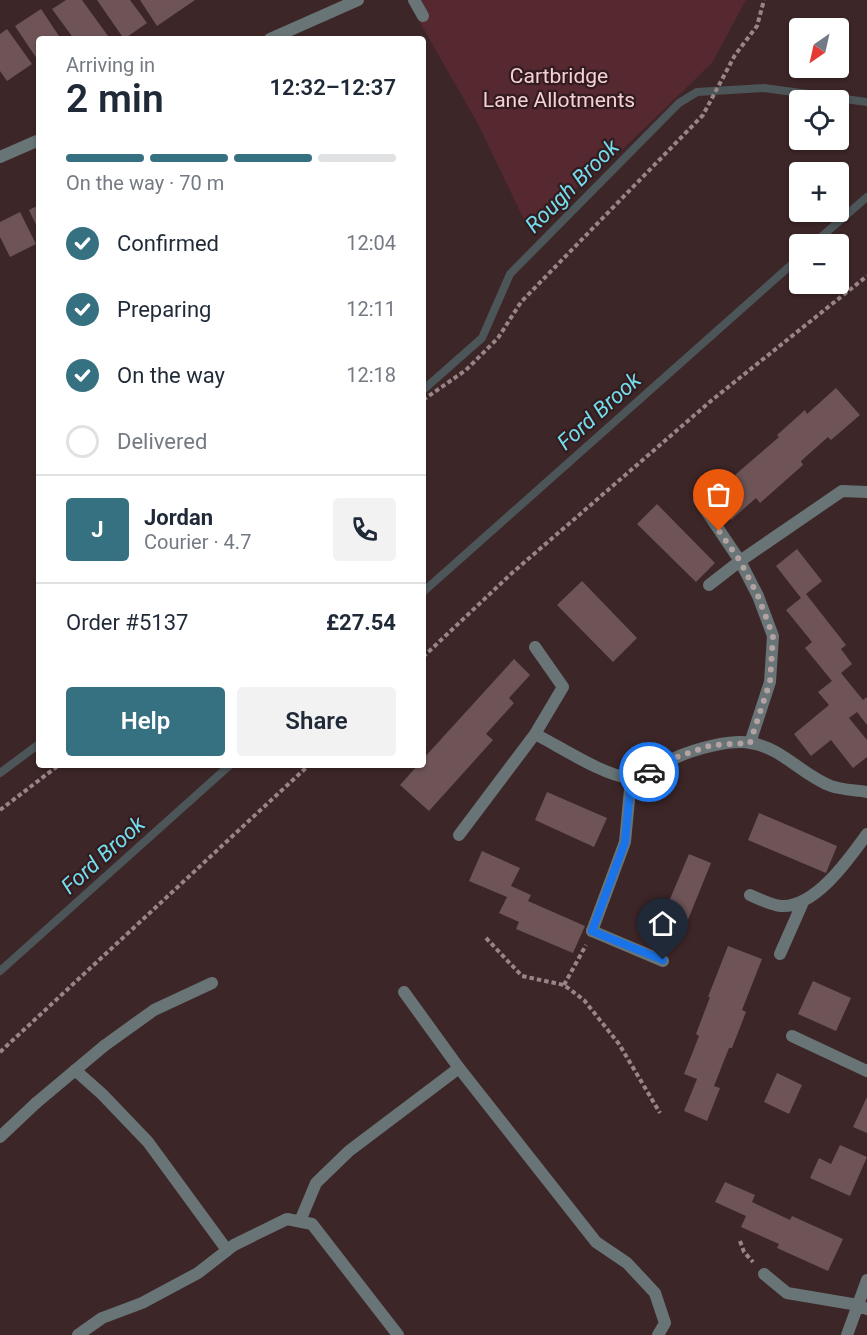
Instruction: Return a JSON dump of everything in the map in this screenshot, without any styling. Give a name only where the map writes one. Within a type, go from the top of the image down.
[{"type":"street","points":[[277,36],[358,0]]},
{"type":"street","points":[[414,0],[423,16]]},
{"type":"street","points":[[0,157],[36,141]]},
{"type":"street","points":[[709,585],[842,491],[867,492]]},
{"type":"street","points":[[699,500],[740,561],[758,596],[773,636],[770,682],[750,743]]},
{"type":"street","points":[[459,835],[535,734],[563,687],[535,647]]},
{"type":"street","points":[[535,734],[605,771],[631,779],[677,757],[712,745],[750,743],[778,753],[832,786],[867,792]]},
{"type":"street","points":[[631,779],[625,842],[592,931],[663,960]]},
{"type":"street","points":[[780,954],[803,902],[837,873],[867,834]]},
{"type":"street","points":[[750,895],[780,906],[803,902]]},
{"type":"street","points":[[0,1137],[36,1102],[104,1046],[154,1011],[212,983]]},
{"type":"street","points":[[404,992],[459,1068],[596,1242],[627,1263],[655,1293],[665,1323],[658,1335]]},
{"type":"street","points":[[792,1036],[867,1071]]},
{"type":"street","points":[[300,1221],[316,1183],[349,1151],[459,1068]]},
{"type":"street","points":[[75,1070],[102,1094],[148,1142],[227,1250]]},
{"type":"street","points":[[78,1335],[102,1318],[142,1303],[198,1274],[234,1245],[287,1219],[312,1224],[398,1335]]},
{"type":"street","points":[[764,1274],[787,1293],[863,1307]]},
{"type":"street","points":[[847,1335],[863,1307],[867,1280]]},
{"type":"path","points":[[426,397],[466,370],[498,338],[521,302],[703,115],[735,55],[758,26],[764,0]]},
{"type":"path","points":[[426,654],[512,573],[712,400],[867,276]]},
{"type":"path","points":[[0,810],[54,768]]},
{"type":"path","points":[[0,1052],[306,768]]},
{"type":"path","points":[[564,985],[592,931]]},
{"type":"path","points":[[486,938],[522,976],[564,985],[584,1000],[619,1044],[660,1113]]},
{"type":"path","points":[[740,1241],[744,1252],[764,1274]]},
{"type":"green space","name":"Cartbridge Lane Allotments","points":[[407,0],[746,0],[712,63],[623,149],[528,228],[478,124]]},
{"type":"building","points":[[66,0],[82,0],[108,36],[72,36],[52,9]]},
{"type":"building","points":[[97,0],[130,0],[147,23],[128,36],[122,36]]},
{"type":"building","points":[[140,0],[195,0],[157,26]]},
{"type":"building","points":[[41,9],[59,36],[36,36],[36,58],[15,26]]},
{"type":"building","points":[[7,29],[32,64],[7,81],[0,71],[0,34]]},
{"type":"building","points":[[36,206],[36,225],[29,210]]},
{"type":"building","points":[[20,212],[36,244],[10,257],[0,237],[0,222]]},
{"type":"building","points":[[836,388],[860,415],[831,440],[828,437],[801,461],[803,465],[760,503],[756,498],[731,520],[716,502],[740,481],[735,475],[779,437],[777,435],[805,410],[807,414]]},
{"type":"building","points":[[657,504],[715,563],[696,582],[637,524]]},
{"type":"building","points":[[797,549],[822,581],[806,594],[846,645],[841,649],[852,664],[841,673],[863,700],[867,697],[867,725],[857,712],[849,718],[867,740],[867,757],[853,768],[831,740],[811,756],[794,734],[829,705],[818,692],[832,681],[805,648],[812,642],[786,610],[801,598],[776,566]]},
{"type":"building","points":[[582,581],[637,638],[613,662],[557,605]]},
{"type":"building","points":[[514,659],[530,675],[509,698],[514,703],[486,734],[493,740],[429,811],[400,785],[415,768],[426,768],[426,756]]},
{"type":"building","points":[[547,792],[607,818],[594,847],[535,820]]},
{"type":"building","points":[[759,813],[837,846],[826,873],[748,840]]},
{"type":"building","points":[[482,851],[520,868],[511,886],[531,895],[528,901],[585,926],[573,953],[516,929],[519,922],[499,913],[507,897],[469,881]]},
{"type":"building","points":[[689,854],[711,863],[685,927],[662,918]]},
{"type":"building","points":[[728,946],[762,959],[742,1010],[746,1012],[714,1086],[720,1088],[707,1121],[684,1111],[697,1079],[684,1074],[699,1036],[696,1034],[710,997],[708,997]]},
{"type":"building","points":[[813,981],[851,998],[836,1031],[798,1014]]},
{"type":"building","points":[[777,1073],[802,1085],[789,1114],[764,1102]]},
{"type":"building","points":[[867,1097],[867,1133],[853,1127]]},
{"type":"building","points":[[840,1145],[867,1157],[850,1196],[810,1178],[819,1158],[831,1164]]},
{"type":"building","points":[[725,1182],[755,1195],[752,1202],[790,1220],[792,1216],[843,1239],[828,1271],[777,1248],[779,1244],[741,1227],[746,1216],[715,1202]]},
{"type":"waterway","name":"Rough Brook","points":[[426,387],[482,338],[510,274],[679,103],[697,92],[764,88],[867,102]]},
{"type":"waterway","name":"Ford Brook","points":[[824,234],[867,197]]},
{"type":"waterway","name":"Ford Brook","points":[[426,589],[789,267]]},
{"type":"waterway","name":"Rough Brook","points":[[0,773],[36,746]]},
{"type":"waterway","name":"Ford Brook","points":[[0,971],[227,768]]},
{"type":"way so far","points":[[649,772],[677,757],[712,745],[750,743],[770,682],[773,636],[758,596],[740,561],[719,531]]},
{"type":"route","points":[[649,772],[631,779],[625,842],[592,931],[663,960]]}]
